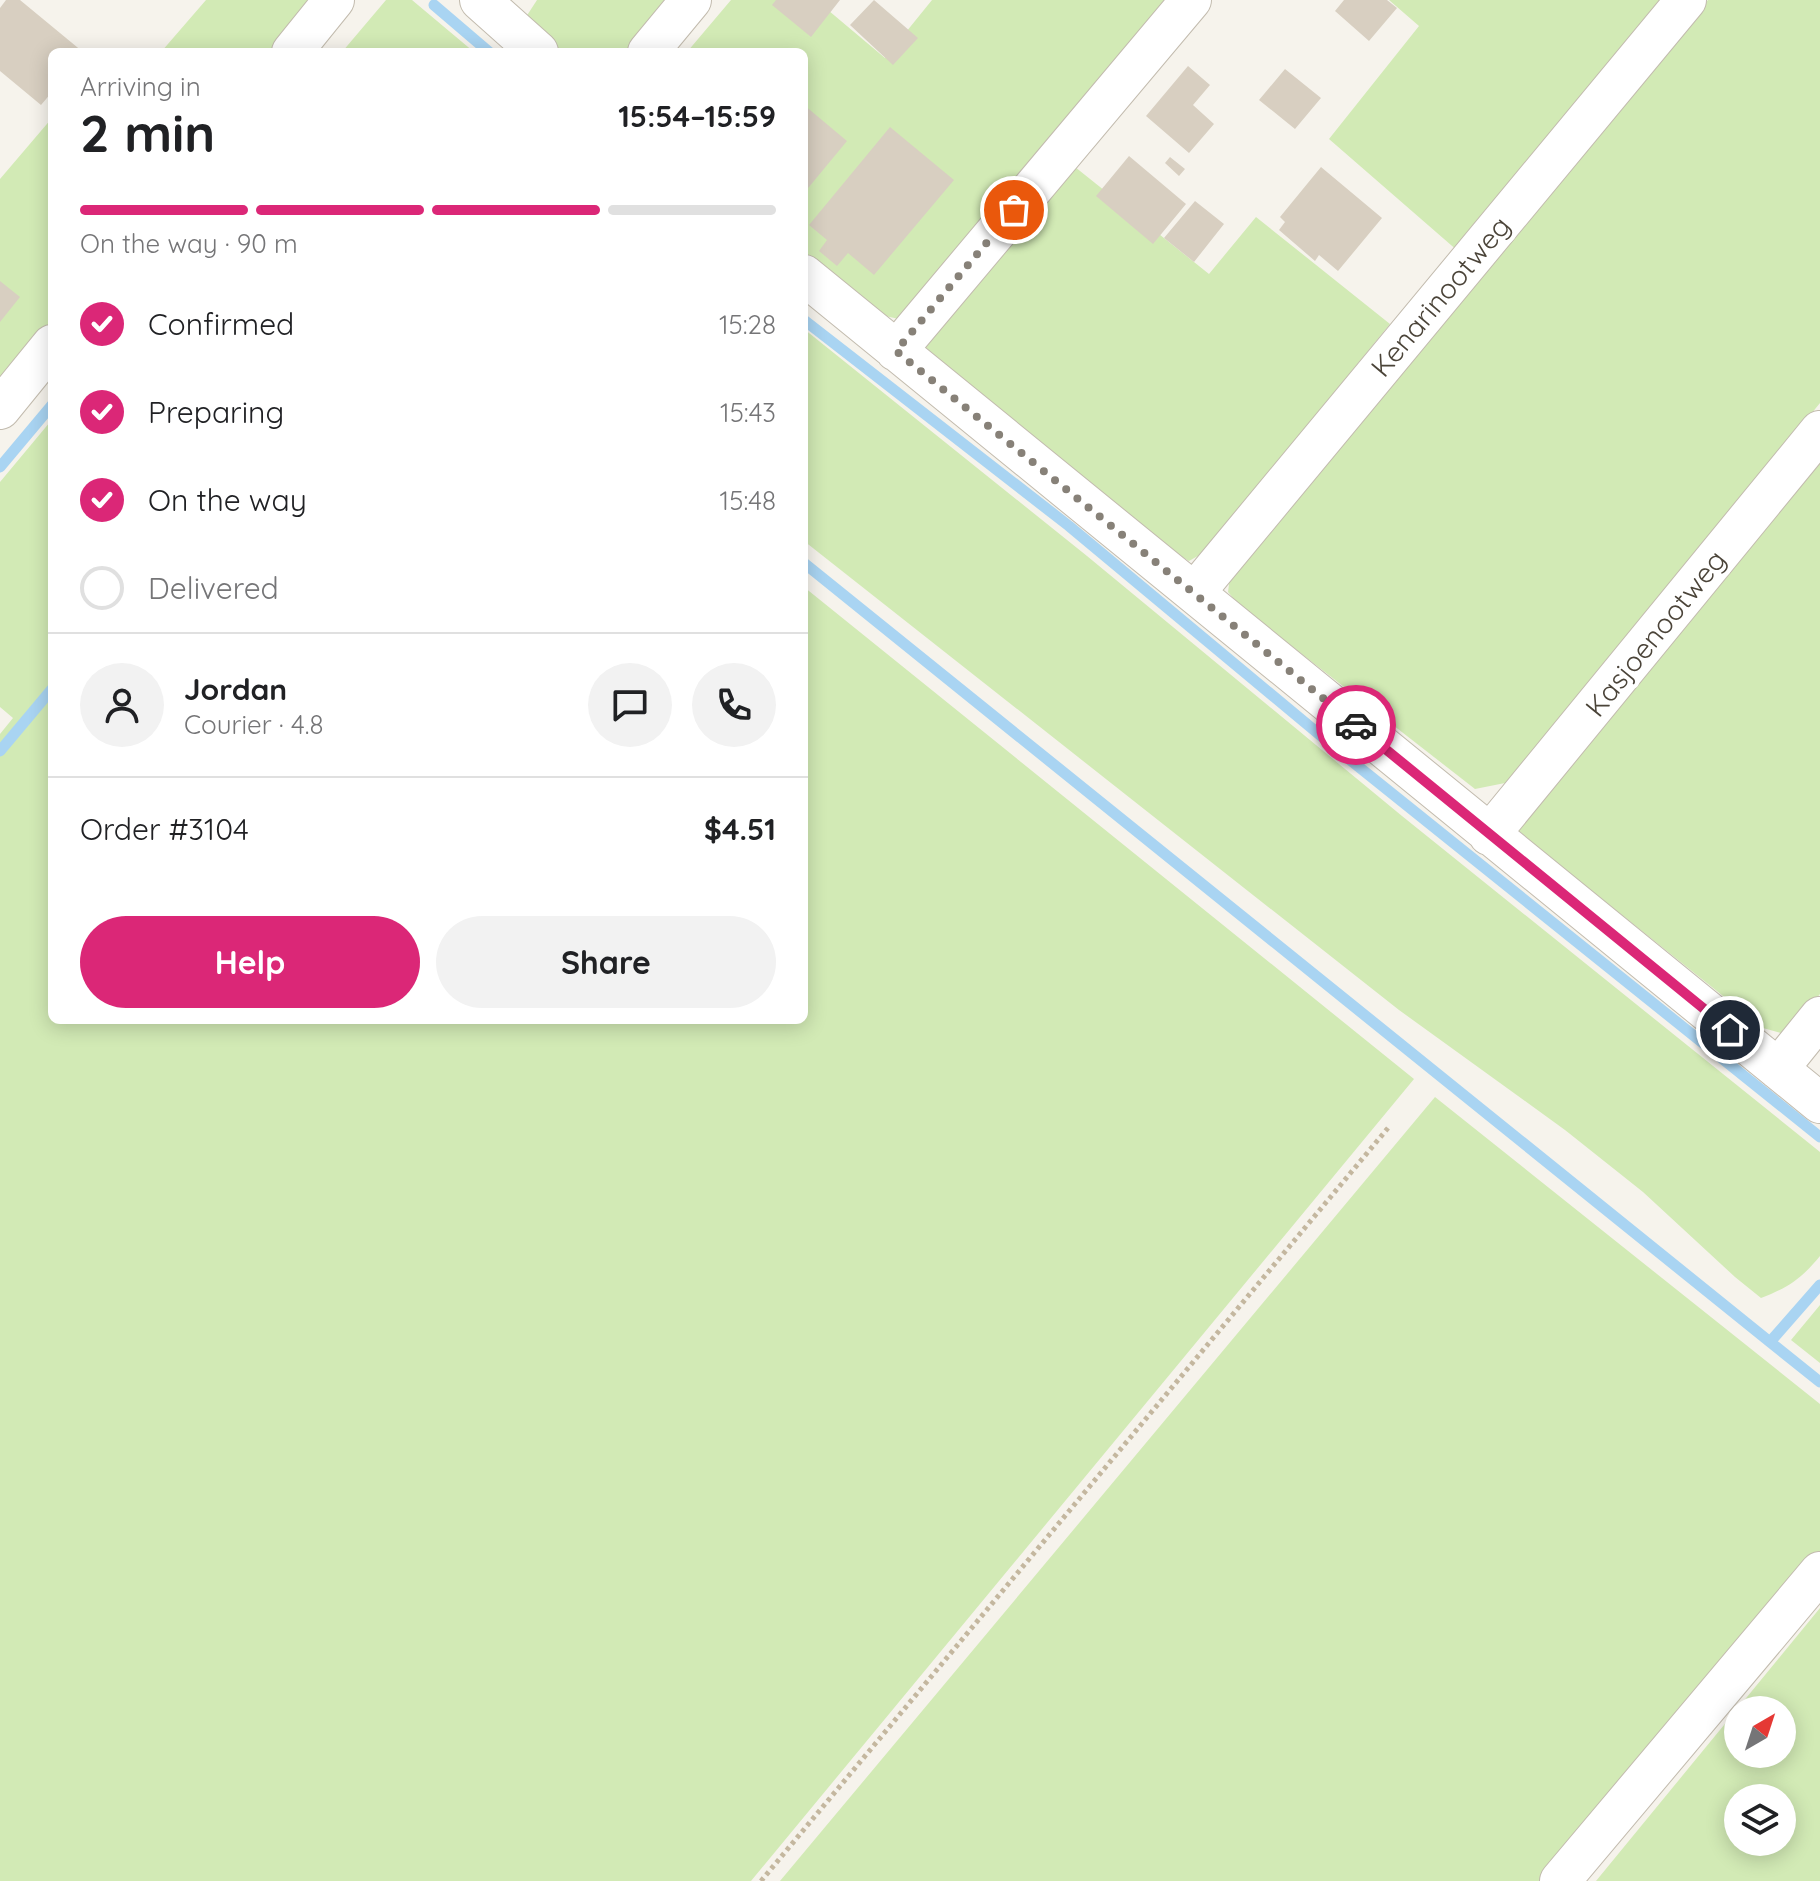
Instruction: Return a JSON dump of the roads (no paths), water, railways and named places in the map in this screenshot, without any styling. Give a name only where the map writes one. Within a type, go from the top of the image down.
[{"type":"street","points":[[295,48],[334,0]]},
{"type":"street","points":[[480,0],[534,48]]},
{"type":"street","points":[[651,48],[691,0]]},
{"type":"street","points":[[896,351],[1191,0]]},
{"type":"street","name":"Kenarinootweg","points":[[1195,592],[1686,0]]},
{"type":"street","points":[[808,278],[1820,1103]]},
{"type":"street","points":[[0,409],[48,350]]},
{"type":"street","name":"Kasjoenootweg","points":[[1489,835],[1820,431]]},
{"type":"street","points":[[1778,1069],[1820,1017]]},
{"type":"street","points":[[1560,1881],[1820,1572]]},
{"type":"waterway","points":[[434,5],[484,48]]},
{"type":"waterway","points":[[808,323],[1069,526],[1344,755],[1820,1137]]},
{"type":"waterway","points":[[0,467],[48,410]]},
{"type":"waterway","points":[[808,566],[1770,1342],[1820,1285]]},
{"type":"waterway","points":[[0,751],[48,694]]},
{"type":"waterway","points":[[1770,1342],[1820,1382]]}]
